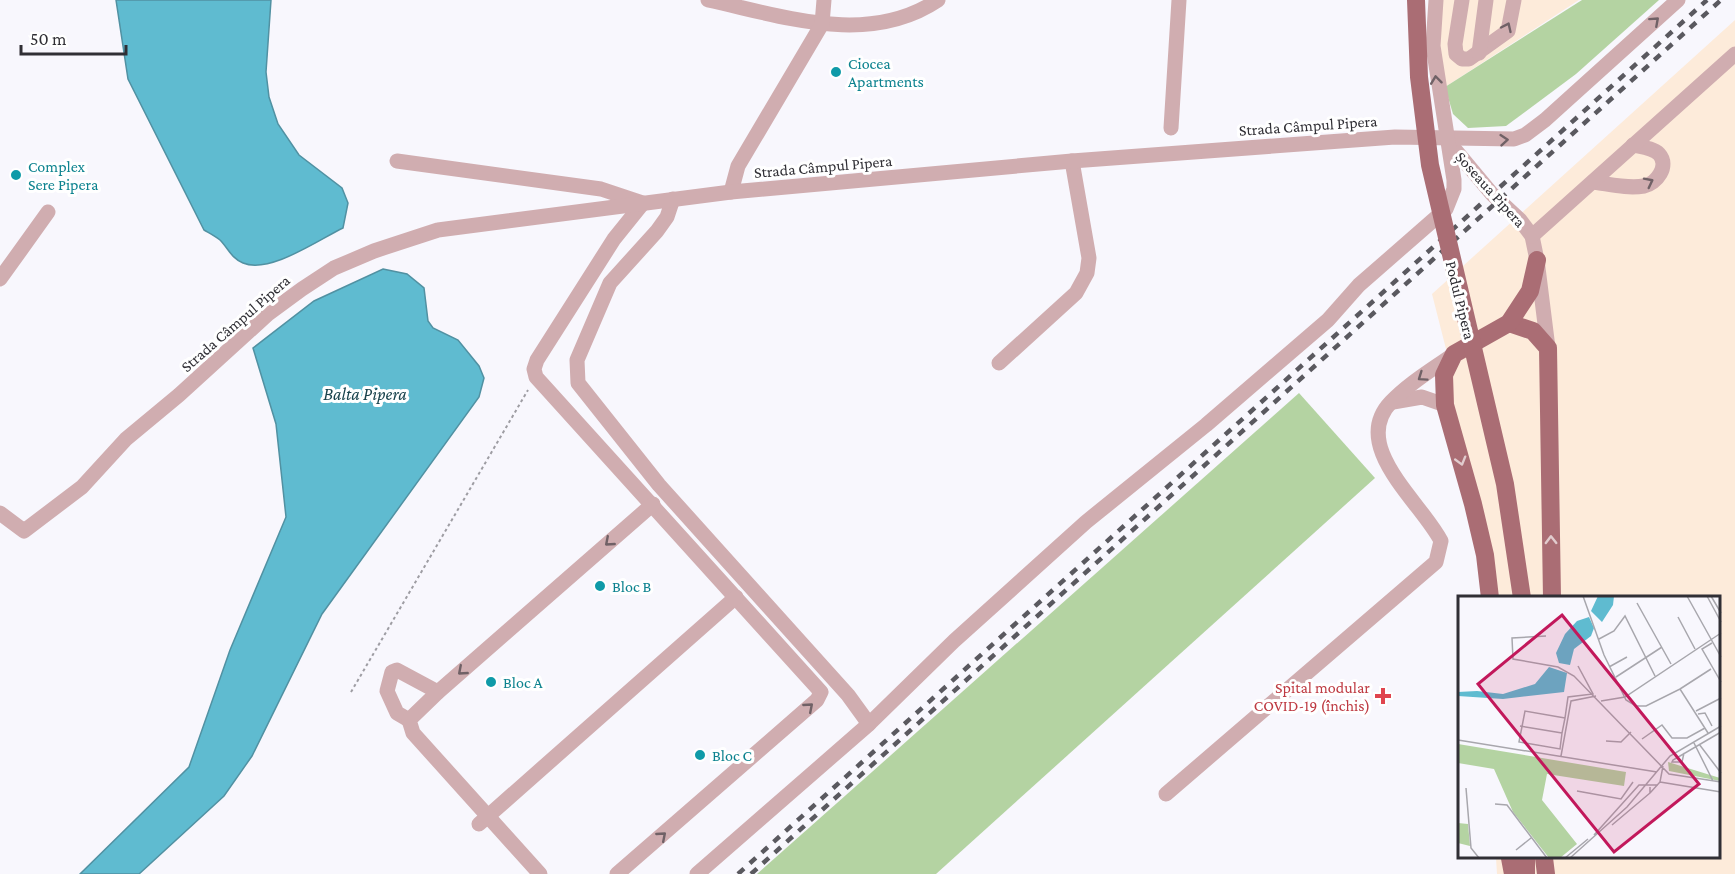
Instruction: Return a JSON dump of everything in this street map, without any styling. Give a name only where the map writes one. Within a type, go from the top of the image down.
[{"type":"main road","name":"Podul Pipera","points":[[1416,0],[1419,77],[1430,165],[1505,484],[1522,596]]},
{"type":"main road","points":[[1490,596],[1485,555],[1445,405],[1444,375],[1454,354],[1509,323],[1530,291],[1537,260]]},
{"type":"main road","points":[[1509,323],[1533,331],[1548,348],[1552,596]]},
{"type":"main road","points":[[1510,859],[1513,874]]},
{"type":"main road","points":[[1544,859],[1546,874]]},
{"type":"main road","points":[[1552,874],[1553,859]]},
{"type":"street","points":[[708,0],[822,24],[848,27],[874,24],[910,13],[938,0]]},
{"type":"street","points":[[731,192],[738,166],[822,24],[824,0]]},
{"type":"street","points":[[1171,128],[1179,0]]},
{"type":"street","points":[[697,874],[869,724],[954,641],[1086,522],[1163,461],[1328,320],[1359,285],[1446,209],[1454,189],[1432,46],[1436,0]]},
{"type":"street","points":[[1462,0],[1455,44],[1456,54],[1462,59],[1469,59],[1479,53],[1508,31],[1514,0]]},
{"type":"street","points":[[1479,53],[1486,0]]},
{"type":"street","name":"Strada Câmpul Pipera","points":[[0,513],[24,531],[82,487],[126,439],[179,395],[268,314],[334,268],[384,248],[458,226],[731,192],[1072,160],[1395,137],[1446,137],[1501,141],[1525,135],[1545,120],[1678,0]]},
{"type":"street","points":[[1532,236],[1735,54]]},
{"type":"street","name":"Șoseaua Pipera","points":[[1446,137],[1492,194],[1520,220],[1532,236],[1548,348]]},
{"type":"street","points":[[1593,182],[1632,187],[1649,184],[1656,180],[1661,174],[1662,158],[1658,152],[1633,145]]},
{"type":"street","points":[[999,363],[1076,293],[1087,273],[1089,258],[1072,160]]},
{"type":"street","points":[[397,161],[601,189],[643,203],[614,239],[537,360],[534,369],[536,377],[821,692],[817,700],[617,874]]},
{"type":"street","points":[[673,199],[667,217],[657,231],[610,283],[577,360],[578,383],[659,485],[848,695],[869,724]]},
{"type":"street","points":[[0,279],[48,212]]},
{"type":"street","points":[[1166,794],[1436,562],[1441,541],[1389,468],[1377,439],[1378,419],[1391,402],[1454,354]]},
{"type":"street","points":[[1391,402],[1422,397],[1445,405]]},
{"type":"street","points":[[409,720],[653,504]]},
{"type":"street","points":[[484,820],[736,597]]},
{"type":"street","points":[[438,692],[397,670],[392,672],[387,692],[398,713],[409,720],[413,732],[484,820],[523,855],[540,874]]},
{"type":"street","points":[[523,855],[523,867],[529,874]]},
{"type":"path","points":[[351,692],[536,377]]},
{"type":"shaded area","points":[[1441,0],[1579,0],[1445,87],[1438,33]]},
{"type":"shaded area","points":[[1735,20],[1735,874],[1497,874],[1496,859],[1720,859],[1720,596],[1482,596],[1446,349],[1432,294]]},
{"type":"green space","points":[[1582,0],[1659,0],[1576,74],[1506,126],[1468,128],[1453,114],[1445,87]]},
{"type":"green space","points":[[1299,393],[1375,478],[936,874],[757,874]]},
{"type":"water","points":[[116,0],[271,0],[266,72],[269,97],[278,124],[299,155],[342,188],[348,203],[343,228],[280,260],[254,265],[239,261],[220,240],[204,230],[128,79]]},
{"type":"water","name":"Balta Pipera","points":[[383,269],[407,274],[424,288],[428,321],[433,328],[458,340],[479,366],[484,378],[479,397],[322,614],[252,756],[224,796],[139,874],[80,874],[189,767],[230,650],[286,517],[276,424],[253,348],[314,301]]},
{"type":"railway","points":[[1500,187],[1707,0]]},
{"type":"railway","points":[[751,874],[1721,0]]},
{"type":"railway","points":[[738,874],[1482,203]]},
{"type":"place","name":"Ciocea Apartments","points":[[836,72]]},
{"type":"place","name":"Complex Sere Pipera","points":[[16,175]]},
{"type":"place","name":"Bloc B","points":[[600,586]]},
{"type":"place","name":"Bloc A","points":[[491,682]]},
{"type":"place","name":"Spital modular COVID-19 (închis)","points":[[1383,696]]},
{"type":"place","name":"Bloc C","points":[[700,755]]}]
